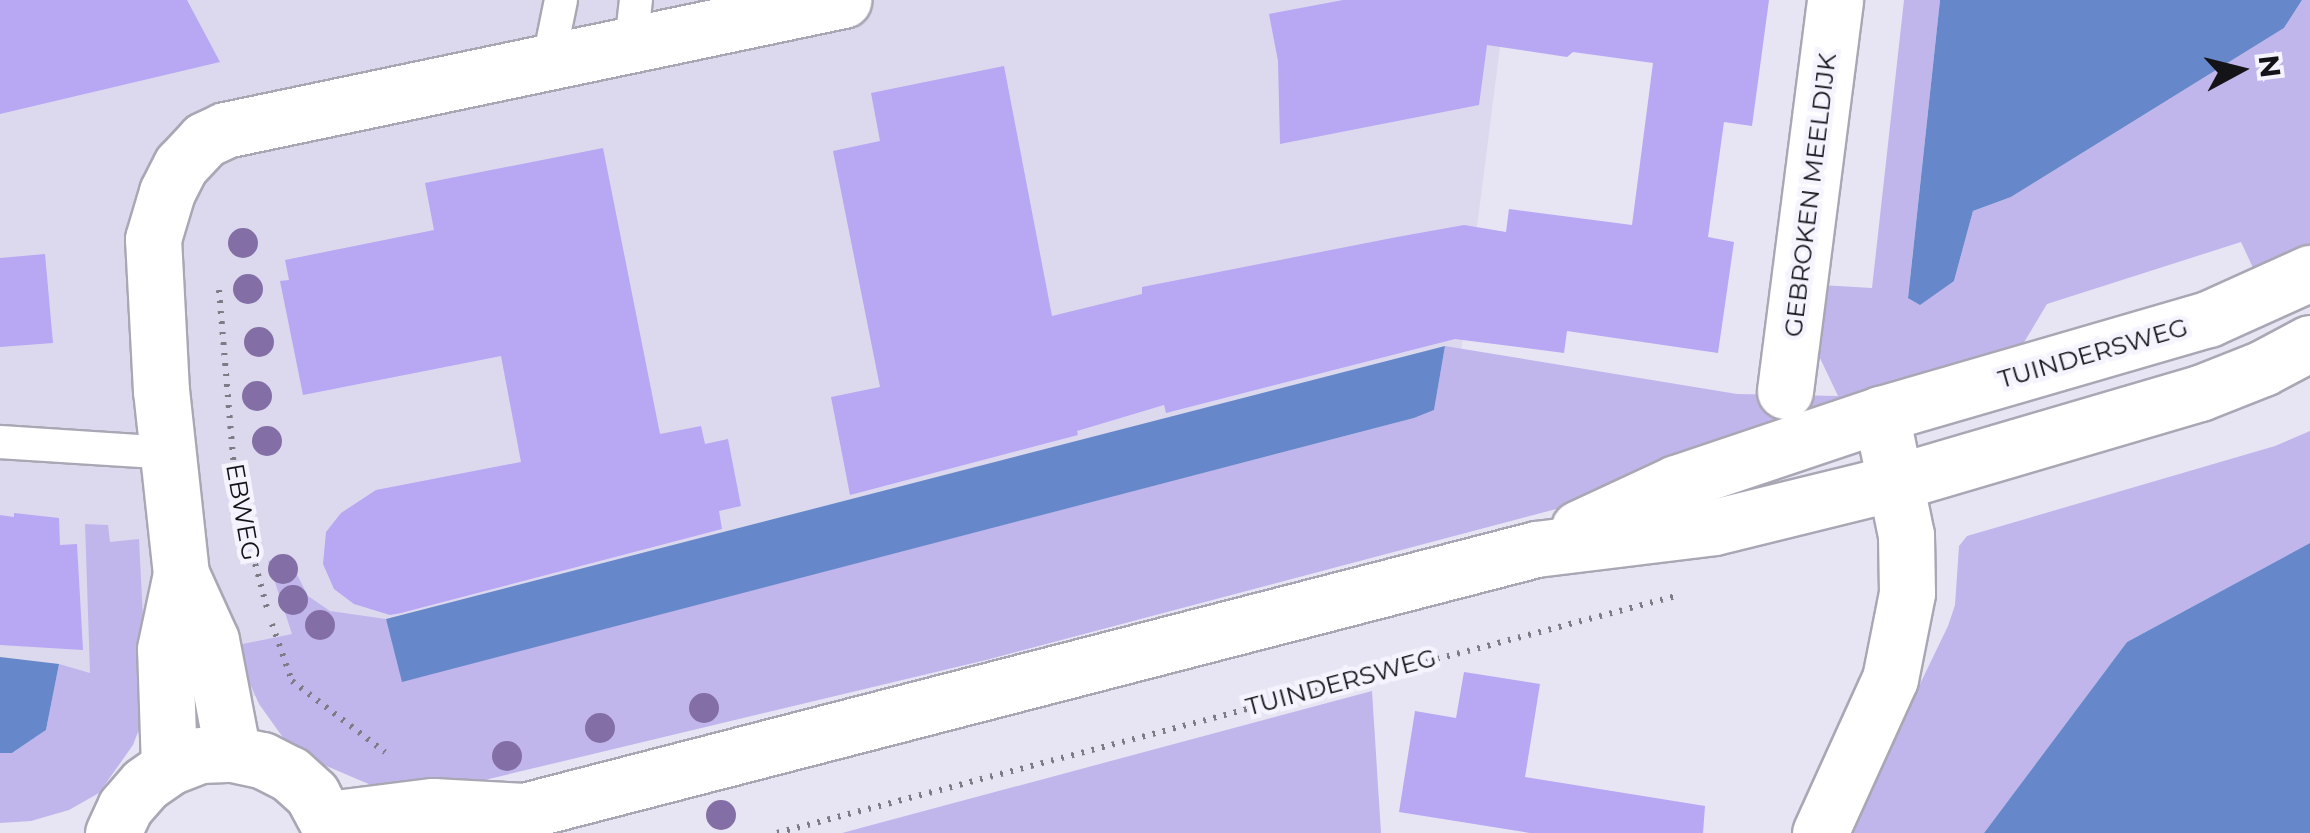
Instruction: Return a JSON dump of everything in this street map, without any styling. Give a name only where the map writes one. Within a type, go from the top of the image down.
[{"type":"main road","points":[[233,754],[211,640],[181,574],[168,453],[153,239],[167,192],[181,166],[204,140],[225,130],[549,59],[633,22],[843,0]]},
{"type":"main road","name":"GEBROKEN MEELDIJK","points":[[1785,390],[1835,0]]},
{"type":"main road","name":"TUINDERSWEG","points":[[1536,549],[1676,483],[1881,414],[2208,319],[2310,273]]},
{"type":"main road","name":"TUINDERSWEG","points":[[331,826],[414,808],[503,822],[1536,549],[1714,528],[1897,482],[2200,393],[2263,368],[2310,343]]},
{"type":"main road","points":[[1820,833],[1890,679],[1902,628],[1907,593],[1906,534],[1881,414]]},
{"type":"main road","points":[[169,767],[164,648],[181,574]]},
{"type":"main road","points":[[114,833],[125,807],[145,784],[169,767],[200,756],[233,754],[262,760],[290,774],[312,794],[331,826]]},
{"type":"lane","points":[[549,59],[561,0]]},
{"type":"lane","points":[[0,442],[168,453]]},
{"type":"path","name":"EBWEG","points":[[218,280],[236,494],[255,578],[292,680],[394,758],[414,808]]},
{"type":"path","name":"TUINDERSWEG","points":[[777,833],[1699,590]]},
{"type":"shaded area","points":[[0,0],[1506,0],[1452,423],[350,694],[0,701]]},
{"type":"shaded area","points":[[1904,0],[1940,0],[1908,297],[1954,281],[1973,211],[2011,197],[2284,28],[2302,0],[2310,0],[2310,246],[2255,272],[2241,242],[2047,304],[2023,344],[1598,498],[986,660],[451,788],[385,791],[317,762],[284,739],[259,704],[233,646],[292,634],[268,561],[288,557],[308,596],[330,611],[386,619],[403,681],[1414,418],[1434,410],[1445,346],[1737,394],[1838,396],[1810,337],[1821,285],[1872,288]]},
{"type":"shaded area","points":[[2310,431],[2310,543],[2127,642],[1984,833],[1848,833],[1948,626],[1955,605],[1959,546],[1967,536],[2275,446]]},
{"type":"shaded area","points":[[85,524],[108,525],[110,542],[139,539],[146,678],[143,719],[133,745],[99,793],[69,810],[31,821],[0,823],[0,753],[12,753],[46,730],[59,664],[90,673]]},
{"type":"shaded area","points":[[1372,691],[1381,833],[842,833]]},
{"type":"water","points":[[1940,0],[2302,0],[2284,28],[2011,197],[1973,211],[1954,281],[1920,305],[1908,298]]},
{"type":"water","points":[[1445,346],[1434,410],[1414,418],[402,682],[386,619]]},
{"type":"water","points":[[2310,543],[2310,833],[1984,833],[2127,642]]},
{"type":"water","points":[[0,657],[59,664],[46,730],[12,753],[0,753]]},
{"type":"building","points":[[0,0],[187,0],[220,62],[0,114]]},
{"type":"building","points":[[1343,0],[1769,0],[1752,126],[1724,122],[1708,237],[1734,242],[1718,353],[1567,331],[1564,353],[1455,339],[1166,413],[1164,405],[1077,431],[1078,435],[850,495],[831,397],[880,387],[833,151],[880,141],[871,93],[1004,66],[1052,316],[1142,294],[1142,287],[1397,237],[1464,225],[1506,232],[1509,209],[1632,225],[1653,63],[1573,52],[1567,57],[1487,45],[1479,105],[1280,144],[1278,61],[1269,14]]},
{"type":"building","points":[[603,148],[660,434],[701,426],[705,444],[728,439],[741,506],[719,511],[722,529],[401,613],[390,615],[354,604],[334,589],[323,564],[326,532],[341,513],[376,490],[521,462],[501,356],[303,395],[280,281],[289,280],[285,260],[434,230],[425,183]]},
{"type":"building","points":[[45,254],[53,343],[0,347],[0,258]]},
{"type":"building","points":[[14,513],[59,518],[60,545],[77,544],[83,650],[0,645],[0,515],[14,517]]},
{"type":"building","points":[[1464,672],[1540,684],[1525,777],[1705,806],[1703,833],[1530,833],[1399,812],[1415,711],[1456,718]]}]
